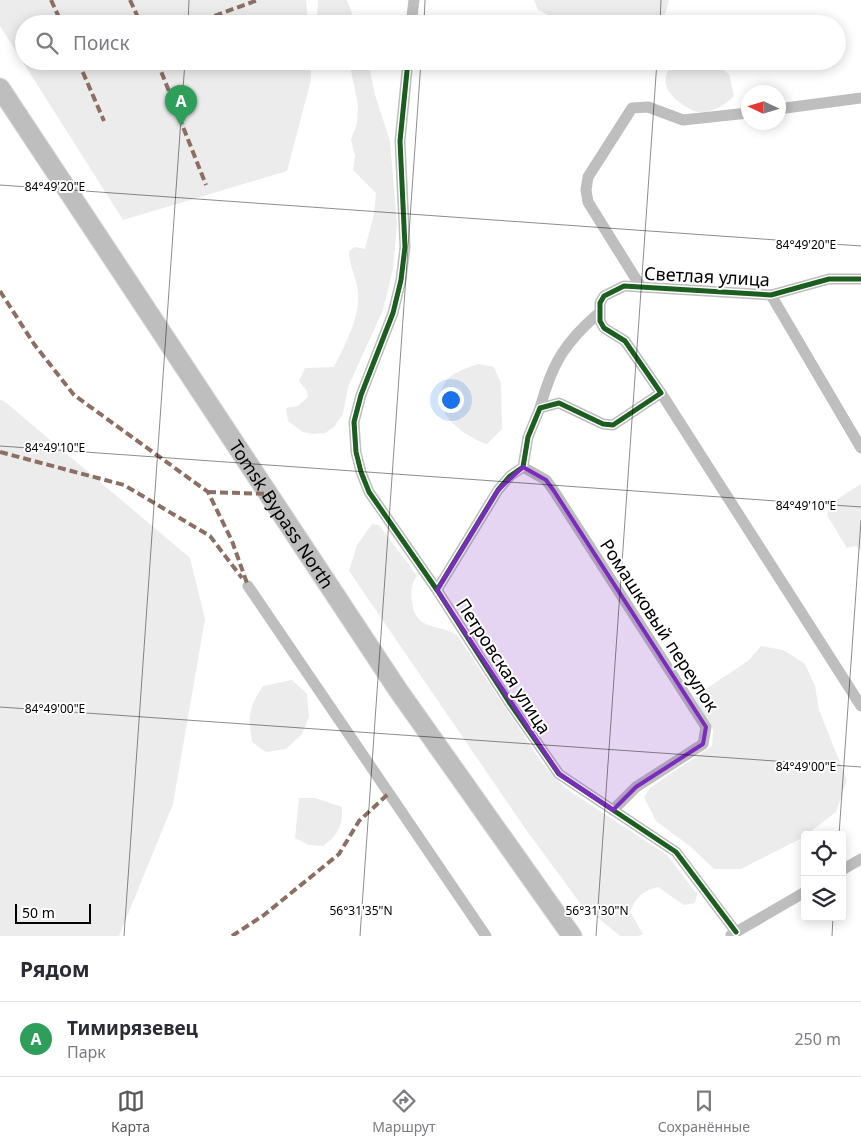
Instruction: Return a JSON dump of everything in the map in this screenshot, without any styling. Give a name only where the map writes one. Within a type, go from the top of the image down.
[{"type":"main road","name":"Tomsk Bypass North","points":[[0,88],[398,690],[572,936]]},
{"type":"street","points":[[412,15],[414,0]]},
{"type":"street","name":"Петровская улица","points":[[407,70],[400,141],[405,247],[401,280],[393,313],[361,395],[354,422],[356,452],[369,492],[437,590],[509,702],[559,774],[676,852],[732,934]]},
{"type":"street","points":[[786,108],[861,98]]},
{"type":"street","points":[[641,287],[588,202],[588,177],[632,108],[648,106],[671,117],[684,120],[741,114]]},
{"type":"street","name":"Светлая улица","points":[[599,313],[600,303],[604,296],[614,289],[624,286],[771,296],[829,279],[861,280]]},
{"type":"street","points":[[771,296],[861,448]]},
{"type":"street","points":[[437,590],[498,490],[510,476],[523,467],[528,437],[540,408],[548,380],[560,355],[574,334],[599,313],[604,328],[626,341],[661,393],[861,706]]},
{"type":"street","points":[[540,408],[559,403],[603,424],[613,425],[661,393]]},
{"type":"street","name":"Ромашковый переулок","points":[[523,467],[546,480],[554,491],[706,728],[703,744],[636,787],[613,810]]},
{"type":"street","points":[[248,586],[486,936]]},
{"type":"street","points":[[846,868],[861,859]]},
{"type":"street","points":[[732,934],[801,894]]},
{"type":"highlighted area","points":[[523,467],[546,480],[706,727],[706,736],[703,744],[636,787],[613,810],[559,774],[437,590],[498,490]]},
{"type":"shaded area","points":[[0,0],[306,0],[307,15],[15,15],[15,50],[0,26]]},
{"type":"shaded area","points":[[318,0],[347,0],[353,15],[317,15]]},
{"type":"shaded area","points":[[534,0],[669,0],[665,15],[548,15],[538,10]]},
{"type":"shaded area","points":[[28,70],[310,70],[311,80],[287,171],[123,220]]},
{"type":"shaded area","points":[[351,70],[370,70],[375,95],[390,141],[397,224],[393,269],[383,310],[348,387],[343,414],[334,427],[325,433],[313,434],[303,432],[288,421],[286,408],[298,406],[308,397],[307,391],[299,381],[305,368],[334,367],[348,338],[358,306],[357,285],[349,251],[355,247],[365,249],[374,214],[376,193],[353,170],[355,156],[351,140],[357,123],[358,105]]},
{"type":"shaded area","points":[[668,70],[723,70],[729,74],[734,96],[715,109],[698,112],[688,108],[671,94],[666,84]]},
{"type":"shaded area","points":[[478,364],[494,367],[501,384],[502,429],[487,444],[459,429],[451,421],[441,403],[441,393],[448,379],[460,371]]},
{"type":"shaded area","points":[[0,400],[4,401],[190,558],[205,619],[173,804],[119,936],[0,936]]},
{"type":"shaded area","points":[[861,484],[861,550],[855,546],[847,548],[827,515],[831,503]]},
{"type":"shaded area","points":[[372,524],[379,525],[417,576],[413,585],[412,601],[418,618],[428,625],[457,635],[542,763],[565,788],[667,855],[697,894],[695,903],[684,905],[658,887],[648,890],[635,902],[630,912],[643,934],[638,936],[620,936],[580,903],[527,831],[349,571],[357,545]]},
{"type":"shaded area","points":[[761,646],[783,650],[805,664],[815,686],[819,710],[847,780],[836,812],[811,831],[801,831],[801,839],[741,869],[714,869],[691,847],[656,821],[644,797],[651,787],[712,746],[713,730],[694,697],[748,661]]},
{"type":"shaded area","points":[[292,680],[307,694],[309,717],[302,734],[286,749],[266,752],[252,742],[250,712],[263,686]]},
{"type":"shaded area","points":[[299,798],[315,798],[342,807],[342,820],[338,830],[323,846],[309,845],[295,838]]},
{"type":"marked path","points":[[51,0],[58,15]]},
{"type":"marked path","points":[[130,0],[137,15]]},
{"type":"marked path","points":[[217,15],[258,0]]},
{"type":"marked path","points":[[82,70],[104,121]]},
{"type":"marked path","points":[[161,70],[206,185]]},
{"type":"marked path","points":[[0,291],[34,344],[74,395],[208,492],[232,541],[248,586]]},
{"type":"marked path","points":[[0,452],[124,485],[210,536],[242,578]]},
{"type":"marked path","points":[[208,492],[269,494]]},
{"type":"marked path","points":[[232,936],[264,915],[339,854],[359,821],[388,794]]},
{"type":"cycle path","points":[[407,70],[400,141],[405,247],[401,280],[393,313],[361,395],[354,422],[356,452],[361,472],[369,492],[437,590],[509,702],[559,774],[676,852],[736,932]]},
{"type":"cycle path","points":[[437,590],[498,490],[510,476],[523,467],[528,437],[540,408],[559,403],[603,424],[613,425],[661,393],[625,341],[604,328],[600,321],[600,303],[604,296],[624,286],[771,295],[829,279],[861,279]]},
{"type":"place","name":"Тимирязевец","points":[[181,126]]}]
